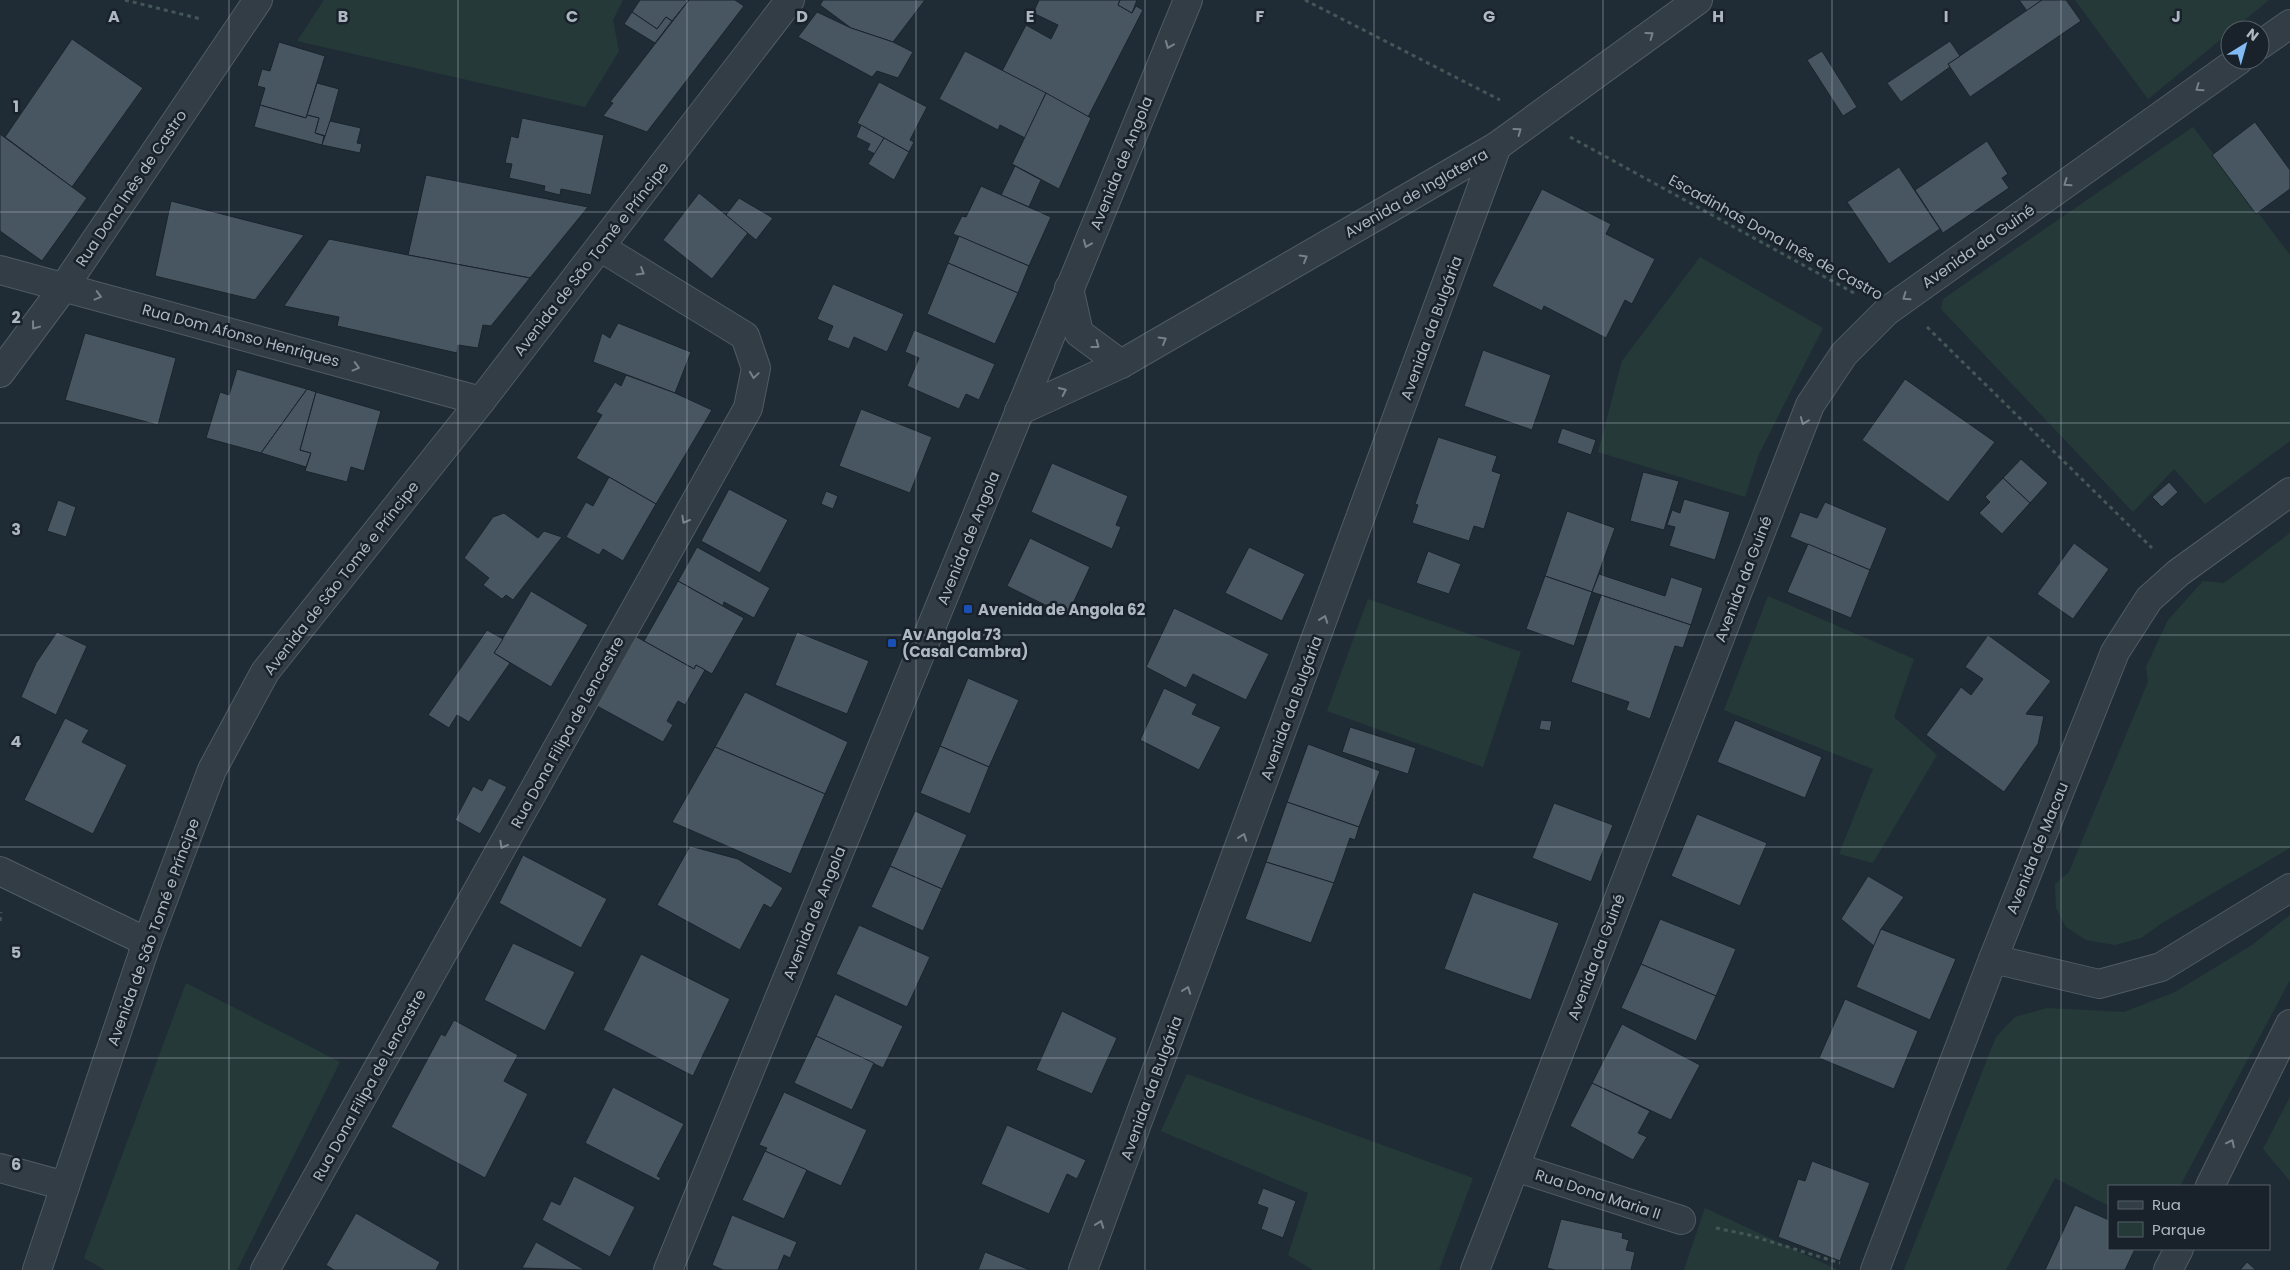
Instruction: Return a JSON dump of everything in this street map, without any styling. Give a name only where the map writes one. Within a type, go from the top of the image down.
[{"type":"street","name":"Rua Dona Inês de Castro","points":[[0,373],[64,287],[258,0]]},
{"type":"street","name":"Avenida de São Tomé e Príncipe","points":[[37,1270],[147,942],[212,770],[265,672],[481,401],[790,0]]},
{"type":"street","name":"Avenida de Angola","points":[[668,1270],[1188,0]]},
{"type":"street","name":"Avenida de Inglaterra","points":[[1019,411],[1121,364],[1497,146],[1698,0]]},
{"type":"street","points":[[2270,38],[2290,24]]},
{"type":"street","name":"Avenida da Guiné","points":[[1475,1270],[1810,405],[1844,354],[1887,311],[2225,70]]},
{"type":"street","name":"Avenida da Bulgária","points":[[1083,1270],[1497,146]]},
{"type":"street","name":"Rua Dona Filipa de Lencastre","points":[[265,1270],[748,408],[756,368],[745,336],[600,247]]},
{"type":"street","name":"Rua Dom Afonso Henriques","points":[[0,270],[481,401]]},
{"type":"street","points":[[1069,288],[1079,333],[1121,364]]},
{"type":"street","name":"Avenida de Macau","points":[[1875,1270],[1993,959],[2115,652],[2149,599],[2178,573],[2290,492]]},
{"type":"street","points":[[0,871],[147,942]]},
{"type":"street","points":[[1993,959],[2099,984],[2161,968],[2290,888]]},
{"type":"street","points":[[2210,1185],[2290,1024]]},
{"type":"street","points":[[0,1168],[65,1186]]},
{"type":"street","name":"Rua Dona Maria II","points":[[1514,1168],[1681,1220]]},
{"type":"street","points":[[2168,1270],[2178,1250]]},
{"type":"path","points":[[125,0],[238,29]]},
{"type":"path","name":"Escadinhas Dona Inês de Castro","points":[[1305,0],[1535,118],[1887,311],[1923,324],[2178,573]]},
{"type":"path","points":[[1681,1220],[1749,1235],[1846,1265]]},
{"type":"green space","points":[[324,0],[623,0],[613,20],[619,51],[585,107],[297,41]]},
{"type":"green space","points":[[2075,0],[2269,0],[2245,20],[2220,20],[2220,40],[2148,99]]},
{"type":"green space","points":[[2193,127],[2290,255],[2290,441],[2205,504],[2174,469],[2133,512],[1941,309],[1943,299]]},
{"type":"green space","points":[[1700,257],[1823,328],[1759,454],[1745,497],[1598,452],[1622,361]]},
{"type":"green space","points":[[2290,533],[2290,848],[2162,923],[2141,938],[2115,945],[2086,940],[2066,927],[2056,908],[2055,884],[2069,872],[2148,682],[2146,667],[2168,620],[2203,581],[2224,583]]},
{"type":"green space","points":[[1768,596],[1914,659],[1894,717],[1937,755],[1873,863],[1839,854],[1873,769],[1724,710]]},
{"type":"green space","points":[[1368,599],[1521,652],[1483,767],[1327,711]]},
{"type":"green space","points":[[2290,915],[2290,980],[2181,1185],[2108,1185],[2108,1205],[2055,1178],[2006,1270],[1904,1270],[1996,1037],[2015,1017],[2047,1008],[2124,1012],[2175,992],[2252,945]]},
{"type":"green space","points":[[186,983],[340,1062],[237,1270],[105,1270],[84,1258]]},
{"type":"green space","points":[[1187,1074],[1473,1178],[1439,1270],[1313,1270],[1288,1255],[1308,1193],[1161,1131]]},
{"type":"green space","points":[[2290,1097],[2290,1181],[2263,1149]]},
{"type":"green space","points":[[1705,1208],[1838,1270],[1684,1270]]},
{"type":"building","points":[[640,0],[689,0],[672,21],[666,17],[657,29],[632,12]]},
{"type":"building","points":[[689,0],[735,0],[744,6],[647,132],[603,116],[613,103],[610,102]]},
{"type":"building","points":[[823,0],[925,0],[893,42],[851,28],[820,5]]},
{"type":"building","points":[[1039,0],[1120,0],[1118,5],[1132,13],[1136,6],[1143,10],[1088,117],[1002,71],[1026,25],[1051,39],[1058,25],[1033,13]]},
{"type":"building","points":[[1120,0],[1137,0],[1132,13],[1118,5]]},
{"type":"building","points":[[2019,0],[2042,0],[2027,11]]},
{"type":"building","points":[[2042,0],[2066,0],[2081,21],[1970,97],[1948,64]]},
{"type":"building","points":[[632,12],[657,29],[666,17],[672,21],[655,43],[624,24]]},
{"type":"building","points":[[817,12],[851,28],[893,42],[913,52],[898,78],[877,71],[872,77],[798,37]]},
{"type":"building","points":[[72,39],[143,88],[72,187],[5,137]]},
{"type":"building","points":[[1950,41],[1960,56],[1948,64],[1950,67],[1901,102],[1887,83]]},
{"type":"building","points":[[279,42],[325,56],[306,118],[260,105],[265,88],[257,86],[262,69],[270,71]]},
{"type":"building","points":[[965,51],[1046,93],[1025,138],[1000,125],[998,130],[939,99]]},
{"type":"building","points":[[1822,51],[1857,107],[1843,116],[1807,60]]},
{"type":"building","points":[[879,82],[927,107],[910,140],[914,142],[909,152],[857,123]]},
{"type":"building","points":[[317,83],[339,89],[326,136],[315,133],[319,118],[307,115]]},
{"type":"building","points":[[1046,93],[1091,118],[1059,189],[1012,164]]},
{"type":"building","points":[[260,105],[306,118],[307,115],[319,118],[315,133],[324,136],[322,145],[254,127]]},
{"type":"building","points":[[522,118],[604,135],[591,195],[561,189],[560,195],[544,191],[545,186],[509,178],[512,164],[505,163],[511,136],[518,138]]},
{"type":"building","points":[[330,121],[361,128],[357,143],[362,144],[360,153],[322,145]]},
{"type":"building","points":[[2255,122],[2290,170],[2290,189],[2256,214],[2212,155]]},
{"type":"building","points":[[861,125],[884,138],[875,154],[867,150],[870,144],[856,137]]},
{"type":"building","points":[[0,134],[87,198],[42,261],[0,231]]},
{"type":"building","points":[[884,138],[909,152],[894,180],[868,164]]},
{"type":"building","points":[[1987,141],[2008,174],[2002,178],[2009,188],[1943,233],[1915,190]]},
{"type":"building","points":[[1015,166],[1041,180],[1029,207],[1001,195]]},
{"type":"building","points":[[1899,167],[1940,229],[1889,264],[1847,202]]},
{"type":"building","points":[[426,175],[588,207],[530,278],[408,255]]},
{"type":"building","points":[[981,186],[1051,217],[1029,266],[953,234],[962,216],[966,217]]},
{"type":"building","points":[[1542,189],[1611,224],[1606,234],[1655,259],[1632,304],[1625,300],[1606,338],[1544,306],[1542,311],[1492,286]]},
{"type":"building","points":[[699,193],[748,233],[712,279],[663,240]]},
{"type":"building","points":[[739,198],[773,218],[756,240],[726,215]]},
{"type":"building","points":[[171,201],[304,235],[255,300],[155,276]]},
{"type":"building","points":[[959,236],[1029,266],[1018,293],[948,263]]},
{"type":"building","points":[[329,239],[530,278],[491,326],[483,325],[478,348],[458,345],[457,353],[337,326],[339,317],[284,306]]},
{"type":"building","points":[[948,263],[1018,293],[995,344],[927,314]]},
{"type":"building","points":[[833,284],[904,314],[887,352],[854,337],[849,349],[827,340],[833,326],[817,319]]},
{"type":"building","points":[[618,323],[691,352],[675,393],[593,362],[602,333],[610,338]]},
{"type":"building","points":[[914,330],[995,364],[979,400],[966,394],[959,409],[907,386],[919,358],[905,352]]},
{"type":"building","points":[[85,333],[176,358],[158,425],[65,400]]},
{"type":"building","points":[[1483,350],[1551,375],[1532,430],[1464,406]]},
{"type":"building","points":[[237,369],[307,389],[261,453],[206,438],[220,392],[229,395]]},
{"type":"building","points":[[626,375],[675,393],[712,410],[656,504],[576,458],[602,415],[596,412],[615,382],[621,386]]},
{"type":"building","points":[[1905,379],[1995,442],[1948,502],[1862,440]]},
{"type":"building","points":[[307,389],[316,392],[300,450],[311,453],[306,467],[261,453]]},
{"type":"building","points":[[316,392],[381,411],[364,471],[351,467],[347,482],[305,471],[311,453],[300,450]]},
{"type":"building","points":[[861,409],[932,437],[910,493],[839,466]]},
{"type":"building","points":[[1562,428],[1596,440],[1591,455],[1557,443]]},
{"type":"building","points":[[1438,437],[1497,456],[1492,471],[1501,474],[1484,529],[1474,526],[1469,541],[1412,523],[1418,505],[1415,504]]},
{"type":"building","points":[[2021,459],[2048,483],[2030,503],[2003,478]]},
{"type":"building","points":[[1052,463],[1128,496],[1116,525],[1121,527],[1112,549],[1031,512]]},
{"type":"building","points":[[1643,472],[1679,481],[1664,530],[1630,521]]},
{"type":"building","points":[[609,477],[656,504],[623,561],[603,549],[599,555],[566,537],[586,502],[593,506]]},
{"type":"building","points":[[2003,478],[2030,503],[2002,534],[1979,513],[1990,502],[1985,497]]},
{"type":"building","points":[[2169,482],[2178,492],[2162,507],[2152,497]]},
{"type":"building","points":[[729,489],[788,520],[760,573],[701,541]]},
{"type":"building","points":[[826,491],[838,496],[833,509],[821,504]]},
{"type":"building","points":[[1684,499],[1730,512],[1715,560],[1669,546],[1675,527],[1667,525],[1672,510],[1680,513]]},
{"type":"building","points":[[58,500],[76,507],[66,537],[47,531]]},
{"type":"building","points":[[1825,502],[1887,528],[1870,570],[1790,537],[1800,512],[1817,518]]},
{"type":"building","points":[[1567,511],[1615,528],[1592,592],[1545,576]]},
{"type":"building","points":[[504,513],[538,538],[544,531],[562,537],[513,600],[506,595],[502,599],[483,585],[489,578],[464,558],[493,517]]},
{"type":"building","points":[[1030,538],[1090,567],[1067,616],[1007,586]]},
{"type":"building","points":[[2074,543],[2109,569],[2073,619],[2037,594]]},
{"type":"building","points":[[1808,544],[1870,570],[1851,618],[1787,592]]},
{"type":"building","points":[[697,547],[770,588],[754,618],[724,602],[723,606],[678,581]]},
{"type":"building","points":[[1249,547],[1305,574],[1282,621],[1225,593]]},
{"type":"building","points":[[1428,551],[1461,564],[1449,594],[1416,583]]},
{"type":"building","points":[[1599,574],[1665,596],[1671,577],[1703,588],[1691,625],[1592,592]]},
{"type":"building","points":[[1545,576],[1592,592],[1574,646],[1526,629]]},
{"type":"building","points":[[678,581],[744,618],[712,674],[696,665],[694,669],[644,641]]},
{"type":"building","points":[[531,591],[588,625],[551,687],[494,653]]},
{"type":"building","points":[[1601,595],[1691,625],[1683,648],[1675,646],[1650,719],[1626,710],[1629,702],[1571,682]]},
{"type":"building","points":[[1174,608],[1269,654],[1246,700],[1193,674],[1186,688],[1146,667]]},
{"type":"building","points":[[487,630],[503,639],[494,653],[510,663],[469,722],[457,715],[449,728],[428,715]]},
{"type":"building","points":[[57,632],[87,646],[56,715],[21,697],[36,663]]},
{"type":"building","points":[[797,632],[869,661],[847,714],[775,685]]},
{"type":"building","points":[[1988,635],[2051,681],[2026,714],[2044,716],[2038,744],[2004,792],[1926,735],[1961,687],[1971,695],[1983,679],[1965,667]]},
{"type":"building","points":[[635,636],[694,669],[696,665],[705,670],[685,705],[678,701],[667,721],[673,725],[663,742],[597,706]]},
{"type":"building","points":[[968,678],[1019,700],[989,767],[940,746]]},
{"type":"building","points":[[1164,688],[1197,704],[1192,714],[1221,727],[1199,770],[1140,740]]},
{"type":"building","points":[[745,692],[848,742],[825,794],[715,747]]},
{"type":"building","points":[[65,718],[89,730],[82,742],[127,765],[93,834],[24,800]]},
{"type":"building","points":[[1541,720],[1552,721],[1550,731],[1539,729]]},
{"type":"building","points":[[1735,720],[1822,757],[1805,798],[1717,762]]},
{"type":"building","points":[[1350,727],[1416,748],[1408,774],[1342,752]]},
{"type":"building","points":[[1308,744],[1380,771],[1359,827],[1287,802]]},
{"type":"building","points":[[940,746],[989,767],[970,814],[920,793]]},
{"type":"building","points":[[715,747],[825,794],[791,874],[672,822]]},
{"type":"building","points":[[489,778],[507,787],[480,834],[455,820],[473,786],[482,791]]},
{"type":"building","points":[[1287,802],[1359,827],[1355,840],[1350,838],[1334,883],[1266,862]]},
{"type":"building","points":[[1554,803],[1613,825],[1591,882],[1532,858]]},
{"type":"building","points":[[915,811],[967,835],[942,889],[890,866]]},
{"type":"building","points":[[1697,814],[1767,843],[1740,906],[1671,876]]},
{"type":"building","points":[[690,846],[738,859],[783,888],[771,908],[764,904],[740,950],[657,905]]},
{"type":"building","points":[[523,855],[607,899],[581,948],[499,903]]},
{"type":"building","points":[[1266,862],[1334,883],[1311,943],[1245,919]]},
{"type":"building","points":[[890,866],[942,889],[923,931],[871,907]]},
{"type":"building","points":[[1868,876],[1904,897],[1881,929],[1874,946],[1841,919]]},
{"type":"building","points":[[1473,892],[1559,923],[1531,1000],[1444,969]]},
{"type":"building","points":[[1660,919],[1736,949],[1716,996],[1641,964]]},
{"type":"building","points":[[859,925],[930,957],[907,1007],[836,974]]},
{"type":"building","points":[[1881,929],[1956,959],[1930,1020],[1856,987]]},
{"type":"building","points":[[513,943],[575,972],[545,1031],[484,1000]]},
{"type":"building","points":[[641,954],[730,999],[693,1076],[603,1030]]},
{"type":"building","points":[[1641,964],[1716,996],[1696,1041],[1621,1008]]},
{"type":"building","points":[[835,994],[903,1026],[883,1068],[816,1036]]},
{"type":"building","points":[[1845,999],[1918,1031],[1894,1089],[1819,1058]]},
{"type":"building","points":[[1062,1011],[1117,1038],[1092,1094],[1036,1070]]},
{"type":"building","points":[[454,1020],[518,1055],[504,1081],[528,1094],[485,1178],[391,1127],[441,1034],[445,1036]]},
{"type":"building","points":[[1622,1024],[1700,1065],[1671,1120],[1592,1083]]},
{"type":"building","points":[[816,1036],[874,1063],[852,1110],[794,1083]]},
{"type":"building","points":[[1592,1083],[1650,1111],[1638,1133],[1647,1137],[1633,1160],[1570,1126]]},
{"type":"building","points":[[613,1087],[684,1124],[657,1176],[661,1178],[659,1181],[585,1143]]},
{"type":"building","points":[[784,1092],[867,1130],[841,1186],[765,1151],[767,1148],[759,1145]]},
{"type":"building","points":[[1007,1125],[1086,1160],[1077,1179],[1067,1174],[1049,1214],[981,1184]]},
{"type":"building","points":[[765,1151],[807,1170],[784,1219],[742,1200]]},
{"type":"building","points":[[1812,1161],[1870,1183],[1840,1261],[1778,1237],[1798,1179],[1805,1181]]},
{"type":"building","points":[[574,1176],[635,1207],[610,1257],[542,1220],[551,1201],[560,1205]]},
{"type":"building","points":[[1263,1188],[1296,1201],[1283,1238],[1261,1229],[1268,1208],[1257,1204]]},
{"type":"building","points":[[2075,1205],[2108,1220],[2108,1250],[2135,1250],[2125,1270],[2045,1270]]},
{"type":"building","points":[[356,1213],[440,1262],[436,1270],[334,1270],[326,1265]]},
{"type":"building","points":[[732,1215],[797,1242],[790,1258],[784,1255],[778,1270],[723,1270],[712,1265]]},
{"type":"building","points":[[1561,1219],[1623,1233],[1622,1238],[1629,1240],[1626,1250],[1635,1252],[1631,1270],[1555,1270],[1547,1268]]},
{"type":"building","points":[[536,1242],[585,1270],[522,1268]]},
{"type":"building","points":[[985,1252],[1030,1270],[978,1270]]},
{"type":"building","points":[[2247,1262],[2256,1270],[2240,1270]]},
{"type":"place","name":"Avenida de Angola 62","points":[[968,609]]},
{"type":"place","name":"Av Angola 73 (Casal Cambra)","points":[[892,643]]}]
